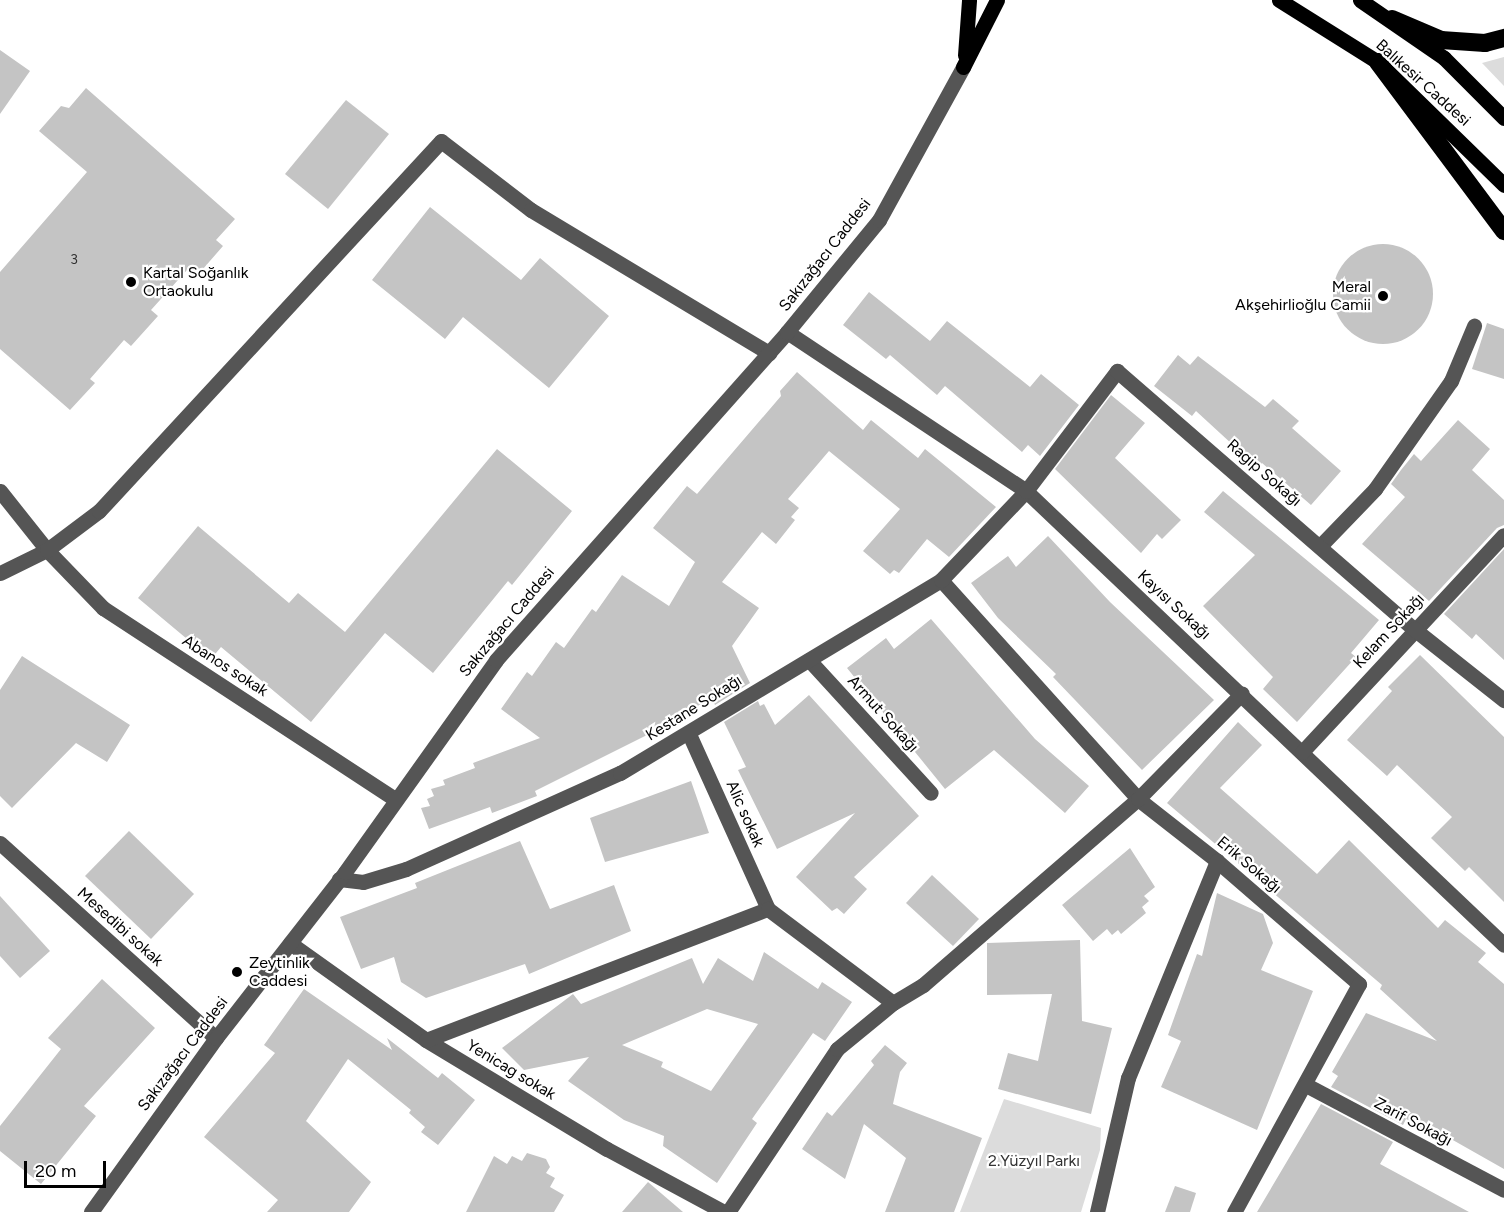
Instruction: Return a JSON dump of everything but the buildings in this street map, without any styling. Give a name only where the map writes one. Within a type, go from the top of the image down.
[{"type":"highway","points":[[1392,19],[1441,40],[1485,43],[1504,38]]},
{"type":"highway","points":[[1378,62],[1504,231]]},
{"type":"main road","points":[[963,67],[969,0]]},
{"type":"main road","points":[[963,67],[998,0]]},
{"type":"main road","name":"Balıkesir Caddesi","points":[[1279,0],[1378,62],[1504,185]]},
{"type":"main road","name":"Balıkesir Caddesi","points":[[1360,0],[1392,19],[1444,58],[1504,118]]},
{"type":"street","name":"Sakızağacı Caddesi","points":[[91,1212],[216,1038],[339,879],[394,799],[496,660],[769,353],[879,220],[963,67]]},
{"type":"street","points":[[0,573],[47,550],[99,511],[441,141],[531,210],[769,353]]},
{"type":"street","points":[[1321,545],[1375,489],[1401,453],[1451,381],[1474,326]]},
{"type":"street","name":"Kayısı Sokağı","points":[[787,332],[1026,491],[1242,693],[1504,945]]},
{"type":"street","name":"Ragip Sokağı","points":[[1026,491],[1116,371],[1321,545],[1414,629],[1504,700]]},
{"type":"street","name":"Abanos sokak","points":[[0,491],[47,550],[104,608],[394,799]]},
{"type":"street","name":"Kestane Sokağı","points":[[339,879],[363,882],[406,869],[621,773],[941,580],[1026,491]]},
{"type":"street","name":"Kelam Sokağı","points":[[1302,752],[1414,629],[1504,535]]},
{"type":"street","name":"Erik Sokağı","points":[[941,580],[1138,799],[1216,861],[1359,984],[1306,1085],[1234,1212]]},
{"type":"street","name":"Armut Sokağı","points":[[809,660],[931,794]]},
{"type":"street","points":[[728,1212],[837,1049],[893,1003],[923,985],[1138,799],[1242,693]]},
{"type":"street","name":"Alic sokak","points":[[689,734],[768,909]]},
{"type":"street","name":"Mesedibi sokak","points":[[0,843],[216,1038]]},
{"type":"street","points":[[1097,1212],[1128,1078],[1216,861]]},
{"type":"street","points":[[426,1040],[768,909],[893,1003]]},
{"type":"street","name":"Yenicag sokak","points":[[290,943],[426,1040],[607,1149],[724,1212]]},
{"type":"street","name":"Zarif Sokağı","points":[[1306,1085],[1504,1190]]},
{"type":"green space","points":[[1504,57],[1504,86],[1482,63]]},
{"type":"green space","name":"2.Yüzyıl Parkı","points":[[1004,1099],[1101,1128],[1100,1150],[1081,1212],[960,1212]]},
{"type":"place","name":"Kartal Soğanlık Ortaokulu","points":[[131,282]]},
{"type":"place","name":"Meral Akşehirlioğlu Camii","points":[[1383,296]]},
{"type":"place","name":"Zeyti̇nli̇k Caddesi̇","points":[[237,972]]}]
